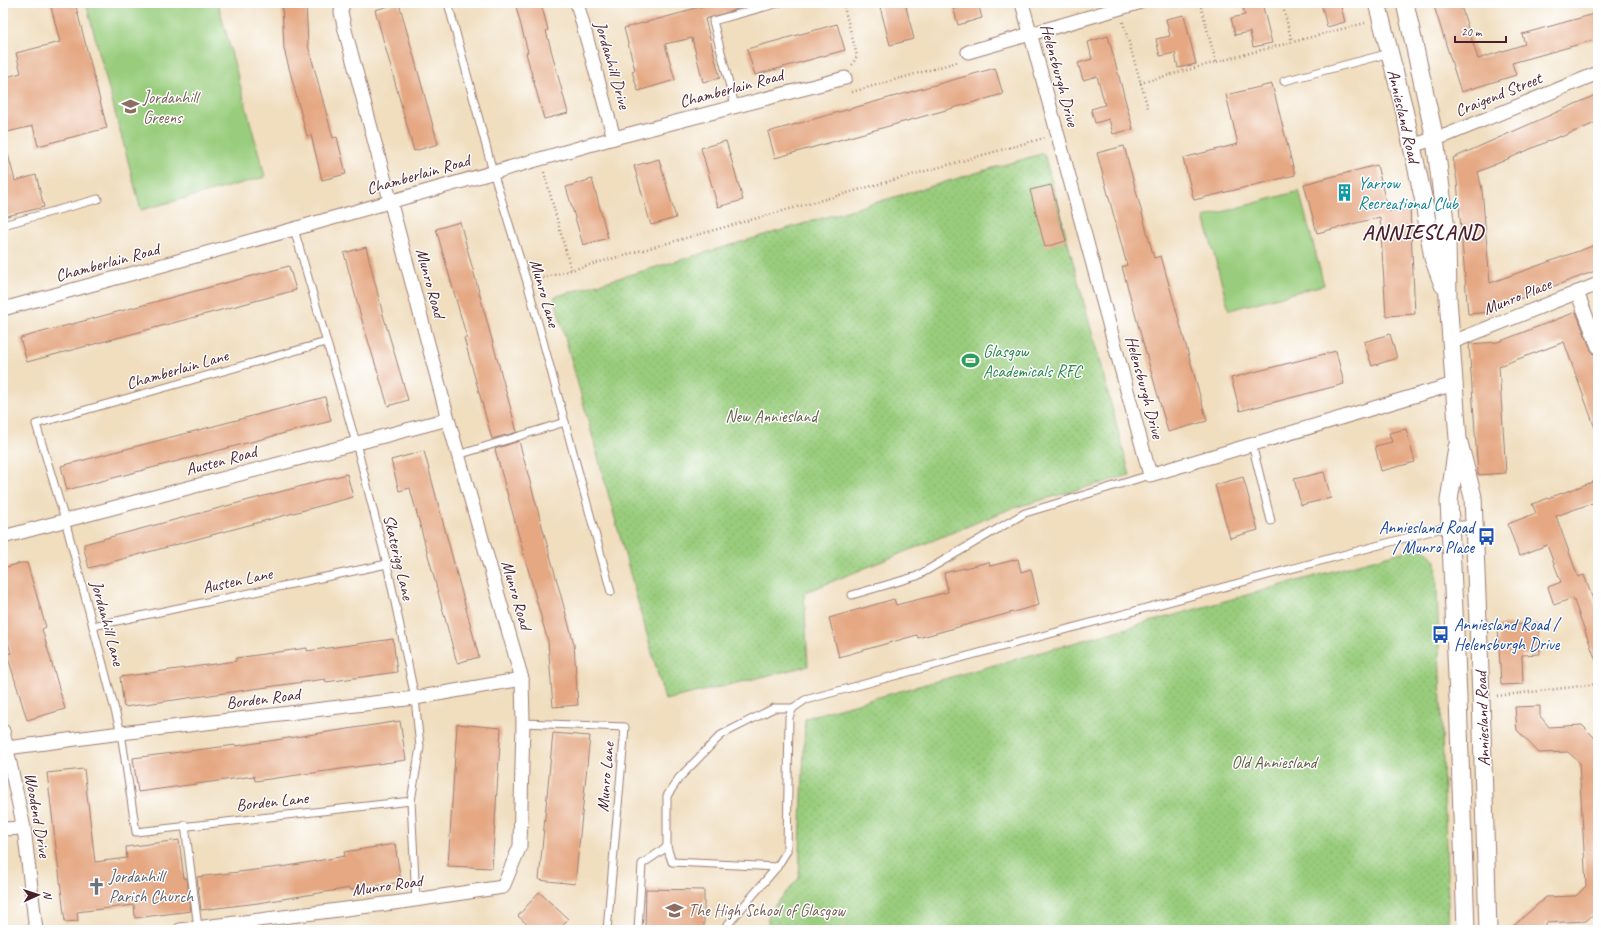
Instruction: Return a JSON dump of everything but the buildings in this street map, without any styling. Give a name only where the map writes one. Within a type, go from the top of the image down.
[{"type":"street","name":"Munro Road","points":[[180,930],[416,900],[503,887],[520,846],[523,723],[522,679],[448,419],[341,12],[344,3]]},
{"type":"street","name":"Jordanhill Drive","points":[[576,3],[614,138]]},
{"type":"street","name":"Helensburgh Drive","points":[[1022,3],[1150,475]]},
{"type":"street","points":[[968,52],[1138,3]]},
{"type":"street","name":"Anniesland Road","points":[[1405,3],[1435,139],[1447,238],[1450,343],[1458,439],[1473,497],[1482,697],[1488,930]]},
{"type":"street","name":"Anniesland Road","points":[[1379,11],[1403,105],[1423,197],[1433,258],[1448,298]]},
{"type":"street","name":"Craigend Street","points":[[1411,146],[1435,139],[1598,73]]},
{"type":"street","name":"Chamberlain Road","points":[[3,310],[294,229],[540,158],[845,78]]},
{"type":"street","name":"Munro Place","points":[[1450,343],[1598,284]]},
{"type":"street","points":[[1577,292],[1598,347]]},
{"type":"street","points":[[1150,475],[1454,384]]},
{"type":"street","name":"Austen Road","points":[[3,537],[448,419]]},
{"type":"street","name":"Anniesland Road","points":[[1458,439],[1449,501],[1466,930]]},
{"type":"street","name":"Borden Road","points":[[7,748],[415,698],[522,679]]},
{"type":"street","name":"Woodend Drive","points":[[3,731],[24,828],[36,930]]},
{"type":"street","points":[[3,829],[24,828]]},
{"type":"lane","name":"Munro Lane","points":[[448,3],[493,172],[527,282],[611,592]]},
{"type":"lane","points":[[735,106],[713,21],[779,3]]},
{"type":"lane","points":[[1284,81],[1390,53]]},
{"type":"lane","points":[[3,225],[98,199]]},
{"type":"lane","name":"Skaterigg Lane","points":[[294,229],[356,443],[387,564],[415,698],[420,747],[412,801],[416,900]]},
{"type":"lane","name":"Chamberlain Lane","points":[[36,424],[326,342]]},
{"type":"lane","points":[[458,455],[565,422]]},
{"type":"lane","name":"Jordanhill Lane","points":[[36,424],[65,520],[121,733],[136,832]]},
{"type":"lane","points":[[1252,444],[1271,521]]},
{"type":"lane","points":[[852,595],[916,576],[1025,513],[1150,475]]},
{"type":"lane","points":[[723,930],[777,867],[787,851],[789,717],[793,708],[805,700],[1450,526],[1474,524]]},
{"type":"lane","name":"Austen Lane","points":[[93,626],[387,564]]},
{"type":"lane","points":[[777,867],[672,862],[667,847],[667,796],[679,778],[721,735],[774,708],[793,708]]},
{"type":"lane","name":"Munro Lane","points":[[523,723],[625,727],[607,930]]},
{"type":"lane","name":"Borden Lane","points":[[136,832],[185,825],[412,801]]},
{"type":"lane","points":[[185,825],[198,928]]},
{"type":"lane","points":[[638,930],[642,864],[667,847]]},
{"type":"path","points":[[843,3],[857,56],[845,78],[850,93],[968,59],[968,52]]},
{"type":"path","points":[[1200,3],[1216,62]]},
{"type":"path","points":[[1282,3],[1292,42]]},
{"type":"path","points":[[1120,8],[1148,108]]},
{"type":"path","points":[[1140,83],[1292,42],[1379,11]]},
{"type":"path","points":[[527,282],[1058,134]]},
{"type":"path","points":[[540,158],[571,270]]},
{"type":"path","points":[[1482,697],[1598,684]]},
{"type":"green space","points":[[86,3],[218,3],[265,177],[141,210]]},
{"type":"green space","name":"New Anniesland","points":[[1044,153],[1130,475],[1010,509],[804,593],[808,666],[665,700],[554,297]]},
{"type":"green space","points":[[1299,191],[1324,285],[1229,310],[1204,217]]},
{"type":"green space","name":"Old Anniesland","points":[[1416,548],[1425,549],[1436,561],[1449,930],[768,930],[768,913],[799,878],[805,719],[814,715]]},
{"type":"place","name":"Jordanhill Greens","points":[[130,107]]},
{"type":"place","name":"Yarrow Recreational Club","points":[[1345,193]]},
{"type":"place","name":"Glasgow Academicals RFC","points":[[970,361]]},
{"type":"place","name":"Anniesland Road / Munro Place","points":[[1487,537]]},
{"type":"place","name":"Anniesland Road / Helensburgh Drive","points":[[1441,634]]},
{"type":"place","name":"Jordanhill Parish Church","points":[[96,886]]},
{"type":"place","name":"The High School of Glasgow","points":[[675,910]]},
{"type":"district","name":"ANNIESLAND","points":[[1423,232]]}]
